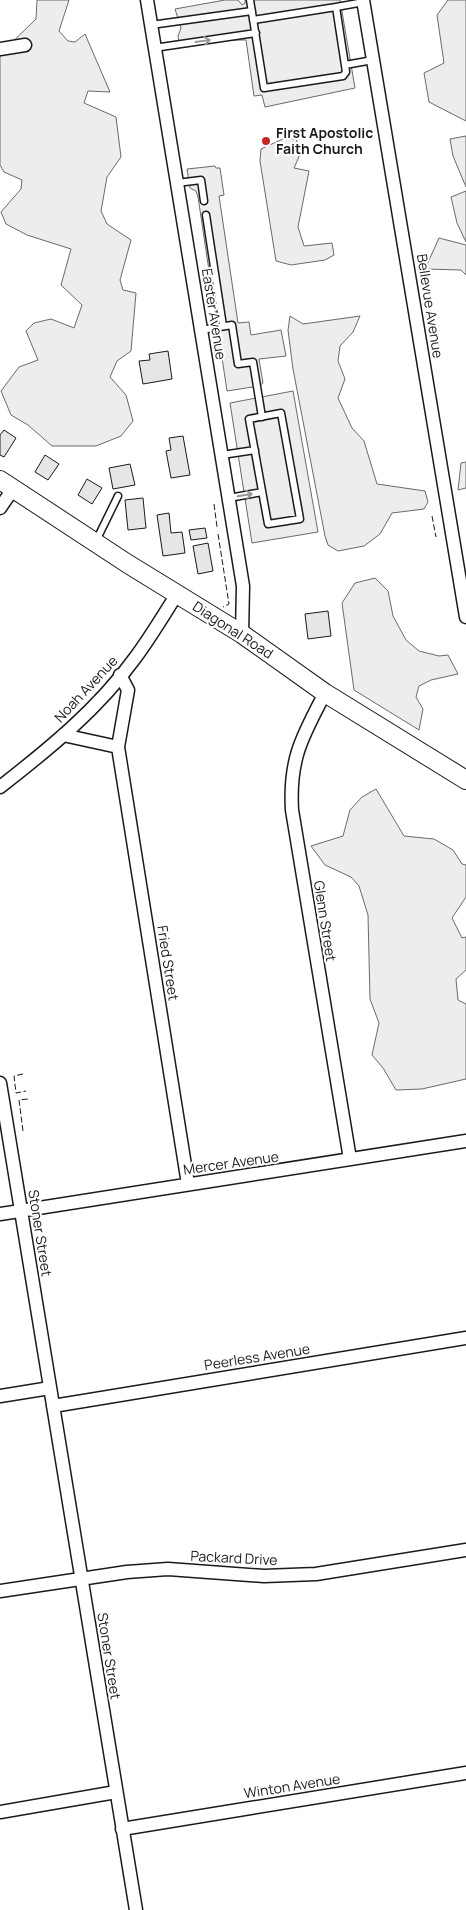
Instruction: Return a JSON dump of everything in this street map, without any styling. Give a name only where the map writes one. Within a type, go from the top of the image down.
[{"type":"street","name":"Easter Avenue","points":[[147,0],[243,586],[242,634]]},
{"type":"street","name":"Bellevue Avenue","points":[[364,1],[466,617]]},
{"type":"street","points":[[0,49],[25,45]]},
{"type":"street","points":[[0,508],[7,484]]},
{"type":"street","name":"Diagonal Road","points":[[7,484],[96,543],[242,634],[325,693],[466,780]]},
{"type":"street","name":"Noah Avenue","points":[[0,787],[63,735],[120,676],[139,652],[176,594]]},
{"type":"street","name":"Fried Street","points":[[120,676],[128,690],[118,747],[188,1184]]},
{"type":"street","name":"Glenn Street","points":[[325,693],[303,734],[295,757],[291,803],[350,1159]]},
{"type":"street","points":[[63,735],[118,747]]},
{"type":"street","name":"Stoner Street","points":[[0,1083],[136,1910]]},
{"type":"street","name":"Mercer Avenue","points":[[0,1214],[466,1141]]},
{"type":"street","name":"Peerless Avenue","points":[[53,1406],[466,1338]]},
{"type":"street","points":[[0,1396],[50,1388]]},
{"type":"street","name":"Packard Drive","points":[[0,1592],[82,1578],[168,1569],[264,1576],[316,1574],[466,1550]]},
{"type":"street","name":"Winton Avenue","points":[[122,1829],[466,1773]]},
{"type":"street","points":[[0,1812],[116,1792]]},
{"type":"lane","points":[[250,0],[264,88],[343,76],[346,72],[336,7]]},
{"type":"lane","points":[[254,20],[364,1]]},
{"type":"lane","points":[[151,25],[252,11]]},
{"type":"lane","points":[[154,48],[256,33]]},
{"type":"lane","points":[[345,65],[373,60]]},
{"type":"lane","points":[[177,184],[201,180],[204,201]]},
{"type":"lane","points":[[206,215],[223,326]]},
{"type":"lane","points":[[201,330],[232,325],[238,364],[253,362],[262,416]]},
{"type":"lane","points":[[281,413],[300,518],[268,524],[249,419],[262,416],[281,413]]},
{"type":"lane","points":[[222,456],[255,450]]},
{"type":"lane","points":[[228,498],[262,492]]},
{"type":"lane","points":[[96,543],[118,496]]},
{"type":"shaded area","points":[[37,0],[69,0],[59,31],[68,41],[75,42],[85,34],[110,92],[88,91],[84,103],[116,117],[121,157],[107,177],[101,211],[107,224],[131,240],[120,280],[123,290],[136,293],[131,351],[117,361],[110,377],[126,395],[133,421],[121,436],[96,446],[52,446],[28,425],[11,415],[1,391],[19,367],[38,360],[26,331],[34,323],[51,319],[74,328],[82,305],[61,285],[71,249],[27,235],[6,224],[1,212],[21,189],[22,180],[4,172],[0,165],[0,54],[36,19]]},
{"type":"shaded area","points":[[225,0],[238,0],[242,5],[245,3],[245,0],[340,0],[355,88],[265,107],[262,95],[254,96],[246,40],[223,40],[180,47],[178,36],[181,28],[175,9]]},
{"type":"shaded area","points":[[448,0],[466,0],[466,121],[429,102],[424,73],[444,63],[437,15]]},
{"type":"shaded area","points":[[466,136],[466,187],[453,156],[450,139]]},
{"type":"shaded area","points":[[285,138],[296,139],[301,152],[294,168],[309,171],[298,227],[304,246],[332,243],[334,255],[325,260],[291,265],[276,261],[260,161],[261,149]]},
{"type":"shaded area","points":[[215,166],[220,168],[224,195],[219,196],[238,323],[249,322],[251,335],[281,330],[286,356],[259,359],[263,383],[259,386],[227,391],[198,197],[196,191],[190,188],[187,169]]},
{"type":"shaded area","points":[[466,191],[466,242],[457,223],[451,197]]},
{"type":"shaded area","points":[[439,238],[466,245],[466,275],[461,270],[425,269]]},
{"type":"shaded area","points":[[290,316],[303,324],[360,316],[353,332],[340,346],[338,361],[345,379],[338,398],[352,428],[364,441],[377,484],[425,491],[428,502],[424,509],[392,513],[380,534],[364,546],[338,551],[328,545],[325,536],[293,369],[288,330]]},
{"type":"shaded area","points":[[293,391],[318,532],[252,543],[230,403]]},
{"type":"shaded area","points":[[466,462],[466,488],[458,490],[461,463]]},
{"type":"shaded area","points":[[375,578],[388,591],[393,616],[406,640],[419,651],[439,656],[448,655],[458,674],[431,680],[419,686],[416,697],[423,709],[419,730],[354,690],[342,603],[355,583]]},
{"type":"shaded area","points":[[376,789],[404,836],[434,839],[453,850],[462,864],[466,865],[466,897],[452,918],[462,938],[466,937],[466,970],[456,979],[458,1000],[466,1004],[466,1079],[422,1089],[396,1090],[383,1068],[372,1055],[379,1023],[370,999],[368,915],[359,886],[351,877],[325,865],[311,846],[343,836],[350,810],[362,797]]},
{"type":"building","points":[[168,351],[172,379],[143,384],[139,361],[150,360],[149,354]]},
{"type":"building","points":[[4,430],[16,438],[4,457],[0,455],[0,435]]},
{"type":"building","points":[[183,436],[190,475],[171,478],[166,451],[171,450],[169,438]]},
{"type":"building","points":[[45,455],[59,464],[48,480],[35,472]]},
{"type":"building","points":[[130,464],[135,485],[113,489],[109,468]]},
{"type":"building","points":[[87,479],[102,488],[92,504],[78,495]]},
{"type":"building","points":[[143,498],[146,528],[128,530],[125,500]]},
{"type":"building","points":[[169,513],[171,533],[182,532],[185,553],[163,556],[157,515]]},
{"type":"building","points":[[205,528],[207,538],[191,540],[189,530]]},
{"type":"building","points":[[208,543],[213,571],[198,574],[193,546]]},
{"type":"building","points":[[328,611],[331,636],[308,639],[305,614]]},
{"type":"fence","points":[[214,504],[217,527]]},
{"type":"fence","points":[[432,516],[436,537]]},
{"type":"fence","points":[[218,534],[229,604],[223,607]]},
{"type":"fence","points":[[23,1074],[14,1076],[16,1093],[26,1091]]},
{"type":"fence","points":[[23,1131],[19,1100],[28,1099]]},
{"type":"place","name":"First Apostolic Faith Church","points":[[266,141]]}]
